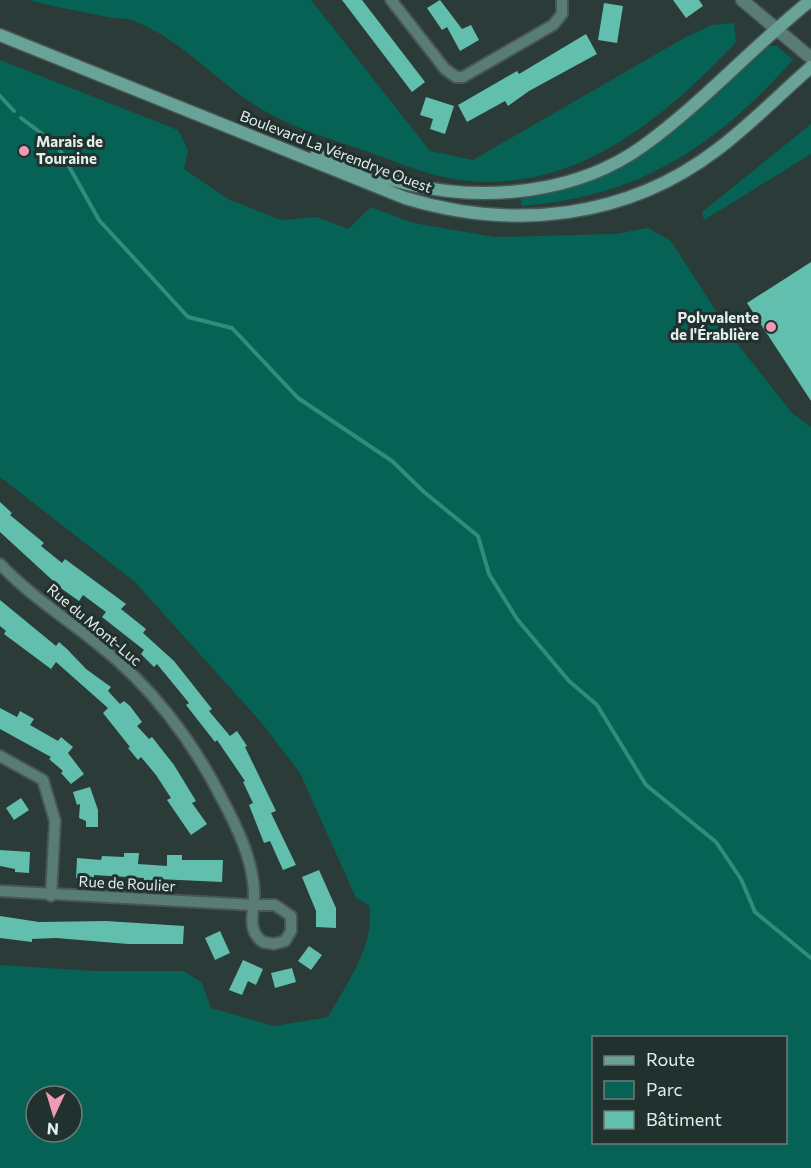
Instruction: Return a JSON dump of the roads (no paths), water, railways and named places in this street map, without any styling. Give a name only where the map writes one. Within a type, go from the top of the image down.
[{"type":"main road","points":[[219,122],[411,185],[457,192],[523,191],[576,179],[611,166],[634,152],[657,136],[780,33],[811,0]]},
{"type":"main road","name":"Boulevard La Vérendrye Ouest","points":[[0,35],[370,185],[428,205],[493,216],[547,216],[604,206],[657,186],[717,150],[811,68]]},
{"type":"street","points":[[391,0],[445,69],[456,77],[463,77],[553,25],[562,14],[562,0]]},
{"type":"street","points":[[742,0],[811,58]]},
{"type":"street","name":"Rue du Mont-Luc","points":[[0,564],[14,579],[102,646],[126,669],[187,740],[216,788],[236,828],[254,890],[252,923],[258,939],[274,944],[290,937],[292,925],[288,912],[275,905],[254,905]]},
{"type":"street","points":[[0,756],[43,780],[55,821],[51,896]]},
{"type":"street","name":"Rue de Roulier","points":[[0,891],[51,896],[254,905]]},
{"type":"waterway","points":[[0,96],[14,111]]},
{"type":"waterway","points":[[21,118],[57,145],[99,220],[188,317],[232,328],[298,398],[392,461],[424,492],[478,536],[489,574],[517,619],[569,681],[597,705],[646,785],[716,842],[741,879],[755,912],[811,958]]},
{"type":"place","name":"Marais de Touraine","points":[[24,151]]},
{"type":"place","name":"Polyvalente de l'Érablière","points":[[771,327]]}]
